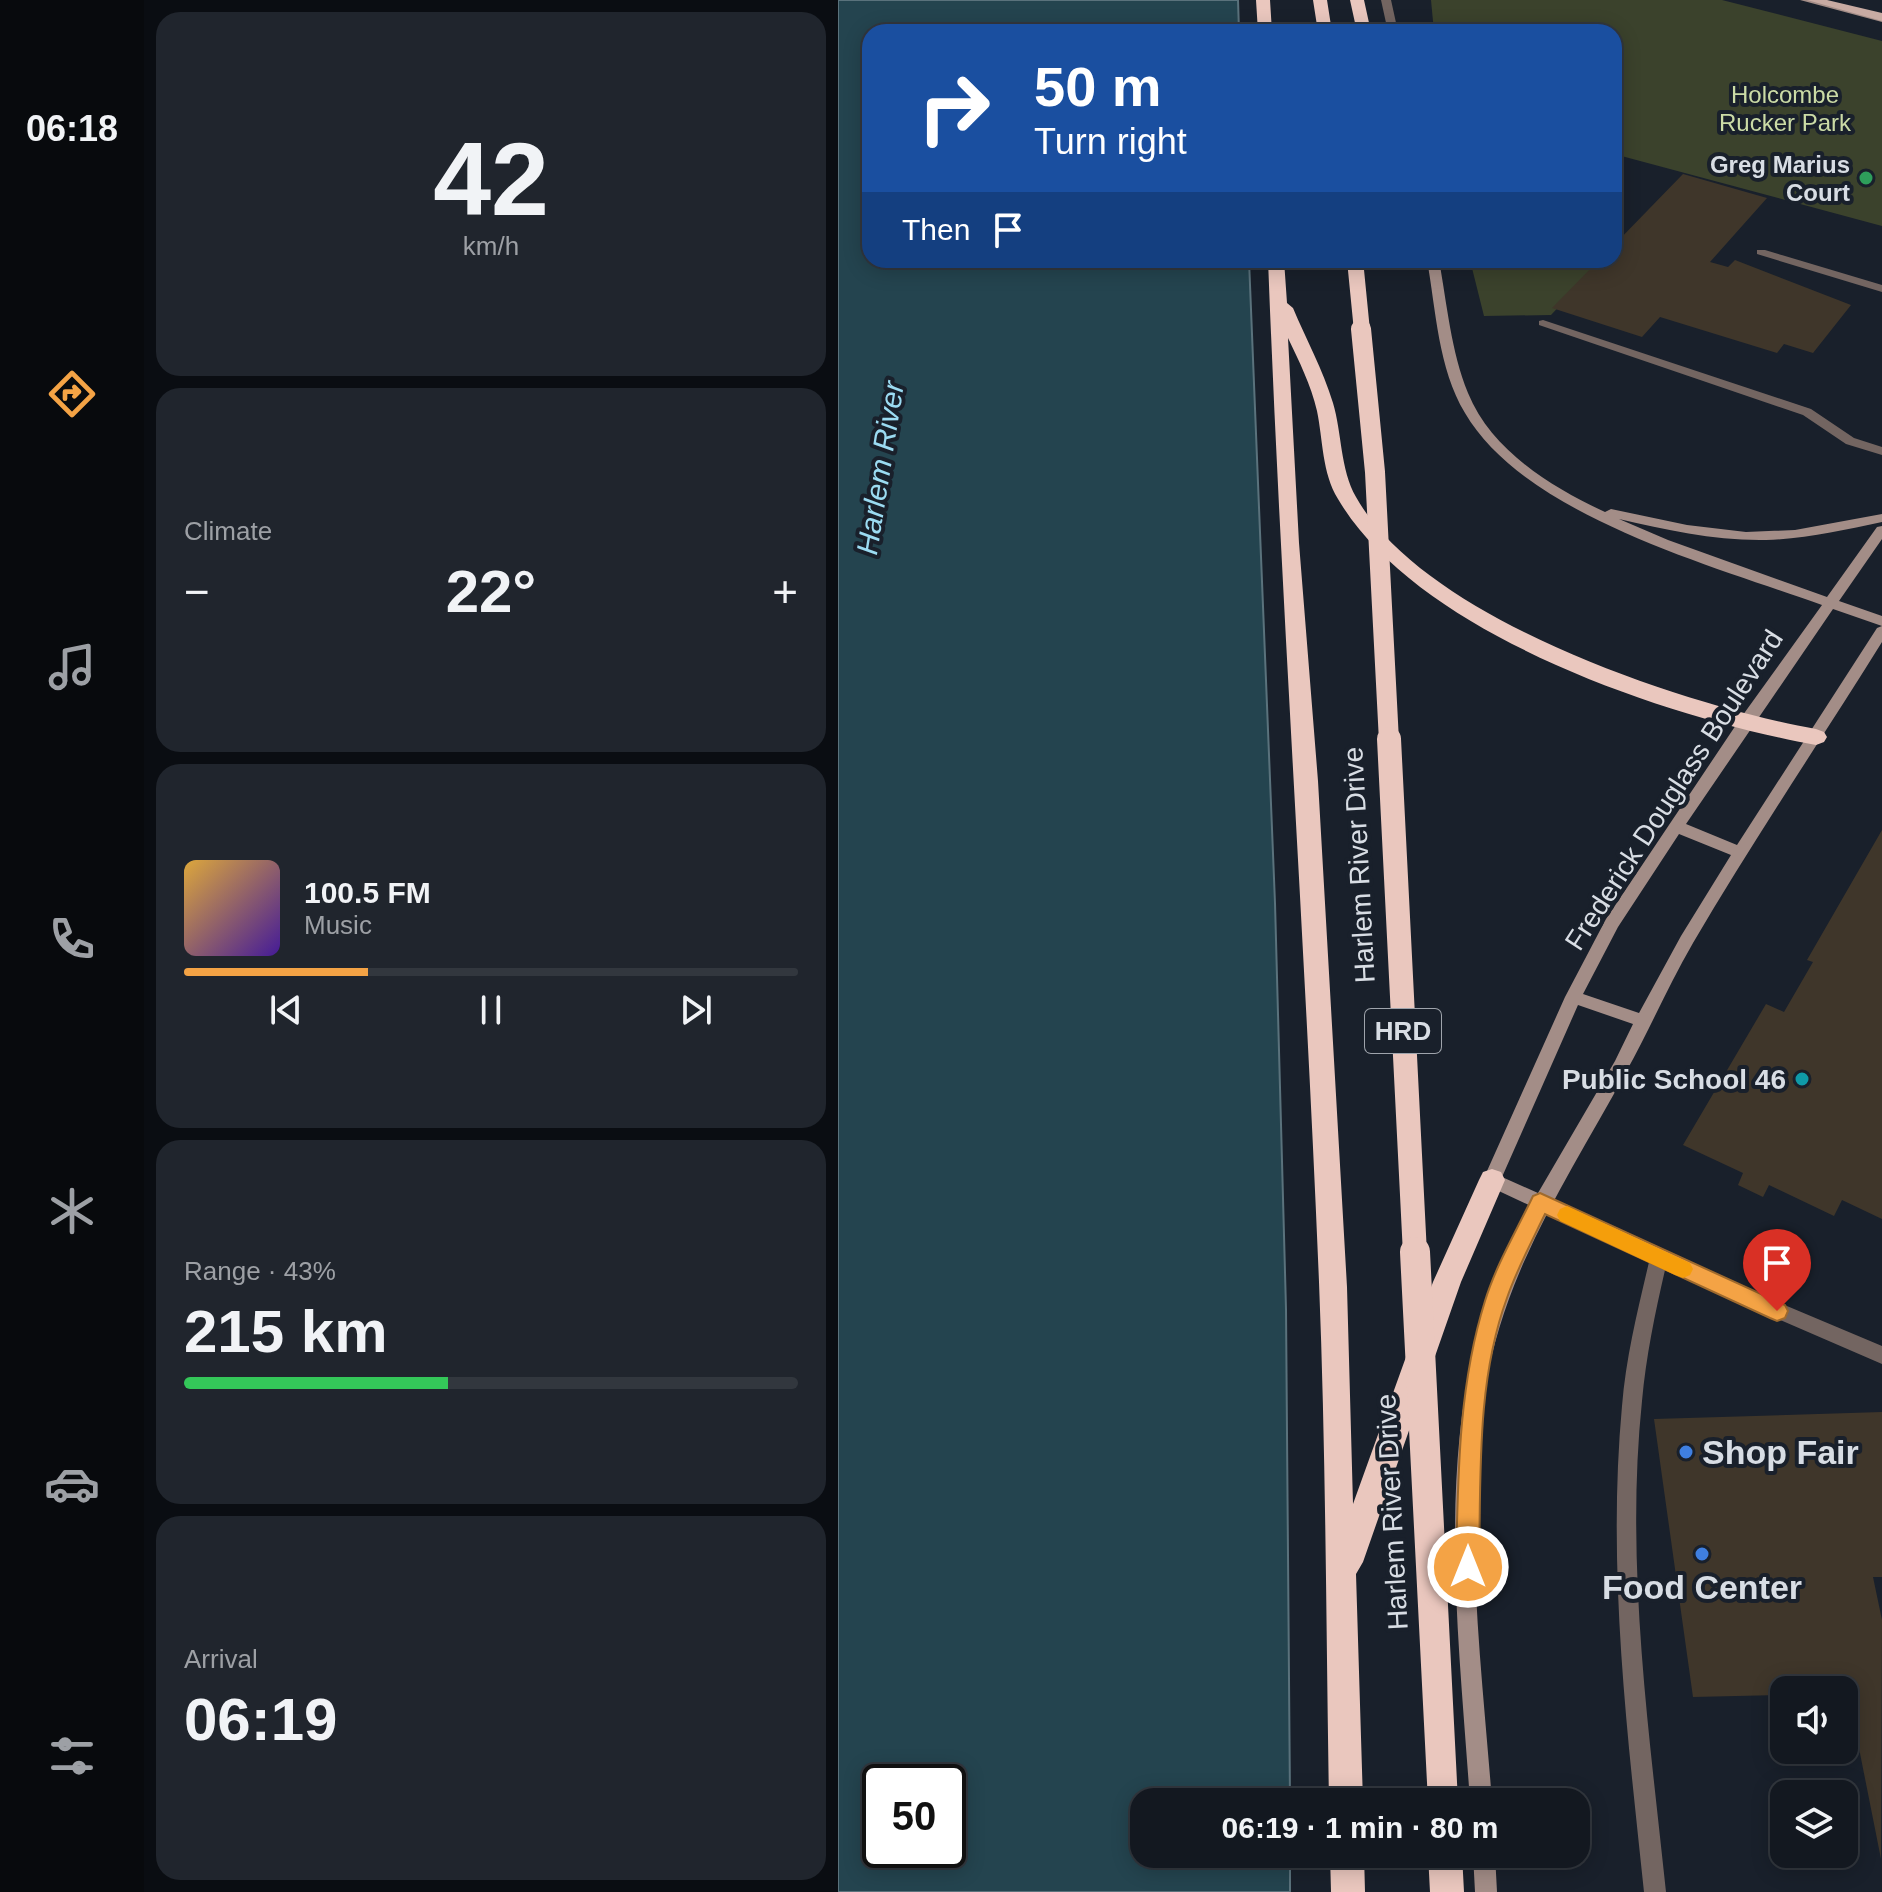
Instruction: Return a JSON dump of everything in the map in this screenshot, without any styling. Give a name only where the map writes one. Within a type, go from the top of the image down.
[{"type":"highway","points":[[1263,0],[1264,24]]},
{"type":"highway","points":[[1320,0],[1324,24]]},
{"type":"highway","points":[[1357,0],[1362,24]]},
{"type":"highway","name":"Harlem River Drive","points":[[1276,268],[1289,543],[1322,1042],[1342,1577],[1346,1788]]},
{"type":"highway","name":"Harlem River Drive","points":[[1356,268],[1375,472],[1442,1788]]},
{"type":"highway","points":[[1277,291],[1324,404],[1331,455],[1347,499],[1365,524],[1416,575],[1477,614],[1568,660],[1688,707],[1745,723],[1816,737]]},
{"type":"highway","points":[[1342,1577],[1447,1282],[1492,1180]]},
{"type":"highway","points":[[1347,1868],[1348,1892]]},
{"type":"highway","points":[[1446,1868],[1447,1892]]},
{"type":"main road","points":[[1805,0],[1882,18]]},
{"type":"main road","points":[[1813,0],[1882,18]]},
{"type":"main road","points":[[1435,268],[1459,384],[1472,413],[1495,444],[1510,457],[1582,506],[1646,536],[1882,621]]},
{"type":"main road","points":[[1582,506],[1682,528],[1750,535],[1810,532],[1882,518]]},
{"type":"main road","name":"Frederick Douglass Boulevard","points":[[1492,1180],[1573,997],[1612,923],[1745,723],[1882,530]]},
{"type":"main road","points":[[1480,1788],[1468,1596],[1468,1488],[1474,1393],[1496,1299],[1540,1202],[1644,1021],[1660,986],[1882,631]]},
{"type":"main road","points":[[1675,826],[1742,853]]},
{"type":"main road","points":[[1573,997],[1644,1021]]},
{"type":"main road","points":[[1492,1180],[1540,1202]]},
{"type":"main road","points":[[1485,1868],[1486,1892]]},
{"type":"street","points":[[1386,0],[1391,24]]},
{"type":"street","points":[[1761,252],[1882,289]]},
{"type":"street","points":[[1543,323],[1807,412],[1850,441],[1882,451]]},
{"type":"street","points":[[1540,1202],[1725,1289],[1882,1355]]},
{"type":"street","points":[[1655,1892],[1632,1655],[1628,1551],[1630,1425],[1637,1365],[1659,1258]]},
{"type":"green space","name":"Holcombe Rucker Park","points":[[1431,0],[1722,0],[1882,41],[1882,226],[1622,156],[1622,24],[1433,24]]},
{"type":"green space","points":[[1472,268],[1595,268],[1551,315],[1484,316]]},
{"type":"water","name":"Harlem River","points":[[838,0],[1238,0],[1239,24],[862,24],[862,268],[1249,268],[1275,903],[1286,1309],[1290,1788],[1130,1788],[1130,1868],[1290,1868],[1290,1892],[838,1892]]},
{"type":"building","points":[[1773,87],[1800,94],[1789,106],[1762,99]]},
{"type":"building","points":[[1683,174],[1767,198],[1710,262],[1728,267],[1735,260],[1851,305],[1813,353],[1784,344],[1777,353],[1660,317],[1642,337],[1552,308],[1591,268],[1622,268],[1622,237]]},
{"type":"building","name":"Public School 46","points":[[1882,830],[1882,1219],[1842,1200],[1834,1216],[1769,1185],[1763,1197],[1738,1185],[1743,1173],[1683,1145],[1766,1004],[1784,1012],[1813,962],[1807,960]]},
{"type":"building","points":[[1882,1412],[1882,1577],[1873,1577],[1882,1620],[1881,1859],[1858,1743],[1858,1676],[1770,1676],[1770,1695],[1693,1697],[1654,1419]]},
{"type":"slow traffic","points":[[1567,1215],[1683,1269]]},
{"type":"place","name":"Greg Marius Court","points":[[1866,178]]},
{"type":"place","name":"Public School 46","points":[[1802,1079]]},
{"type":"place","name":"Shop Fair","points":[[1686,1452]]},
{"type":"place","name":"Food Center","points":[[1702,1554]]},
{"type":"route","points":[[1468,1567],[1468,1488],[1474,1393],[1496,1299],[1540,1202],[1777,1311]]}]
